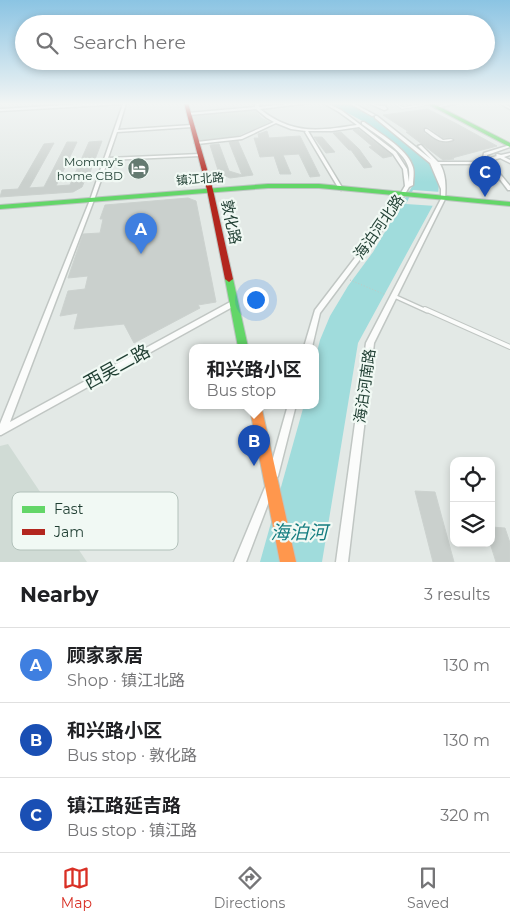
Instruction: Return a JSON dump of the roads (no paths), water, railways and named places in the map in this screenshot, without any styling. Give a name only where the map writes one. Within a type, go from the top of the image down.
[{"type":"street","points":[[1,431],[92,200],[115,131],[142,129]]},
{"type":"street","name":"敦化路","points":[[193,129],[210,190],[242,344]]},
{"type":"street","points":[[196,143],[241,138],[260,129]]},
{"type":"street","points":[[298,129],[307,132],[331,129]]},
{"type":"street","name":"海泊河北路","points":[[309,344],[317,312],[389,217],[407,186],[405,169],[395,153],[364,129]]},
{"type":"street","points":[[371,129],[402,153],[409,161],[412,173],[411,185],[407,186]]},
{"type":"street","points":[[391,129],[432,162],[444,195]]},
{"type":"street","points":[[477,129],[510,146]]},
{"type":"street","points":[[426,130],[442,141]]},
{"type":"street","points":[[307,132],[341,189]]},
{"type":"street","points":[[435,144],[451,140]]},
{"type":"street","points":[[420,146],[438,163],[445,180],[444,195]]},
{"type":"street","points":[[510,146],[485,154],[488,161],[508,183],[510,189]]},
{"type":"street","points":[[494,154],[510,162]]},
{"type":"street","points":[[438,163],[493,162],[491,159],[510,154]]},
{"type":"street","points":[[106,159],[200,155]]},
{"type":"street","name":"镇江北路","points":[[0,207],[268,186],[319,186],[401,195],[444,195],[510,204]]},
{"type":"street","name":"海泊河南路","points":[[342,562],[370,343],[390,296],[444,195]]},
{"type":"street","name":"西吴二路","points":[[1,431],[234,303]]},
{"type":"street","points":[[256,409],[288,562]]},
{"type":"street","points":[[240,562],[271,482],[291,409]]},
{"type":"lane","points":[[390,296],[510,347]]},
{"type":"water","name":"海泊河","points":[[375,129],[389,129],[430,162],[439,183],[438,196],[358,343],[322,562],[260,562],[303,409],[319,409],[320,340],[330,316],[348,286],[373,252],[413,185],[412,164],[409,159]]},
{"type":"place","name":"Mommy's home CBD","points":[[139,169]]},
{"type":"place","name":"镇江路延吉路","points":[[485,197]]},
{"type":"place","name":"顾家家居","points":[[141,254]]},
{"type":"place","name":"和兴路小区","points":[[254,466]]}]
